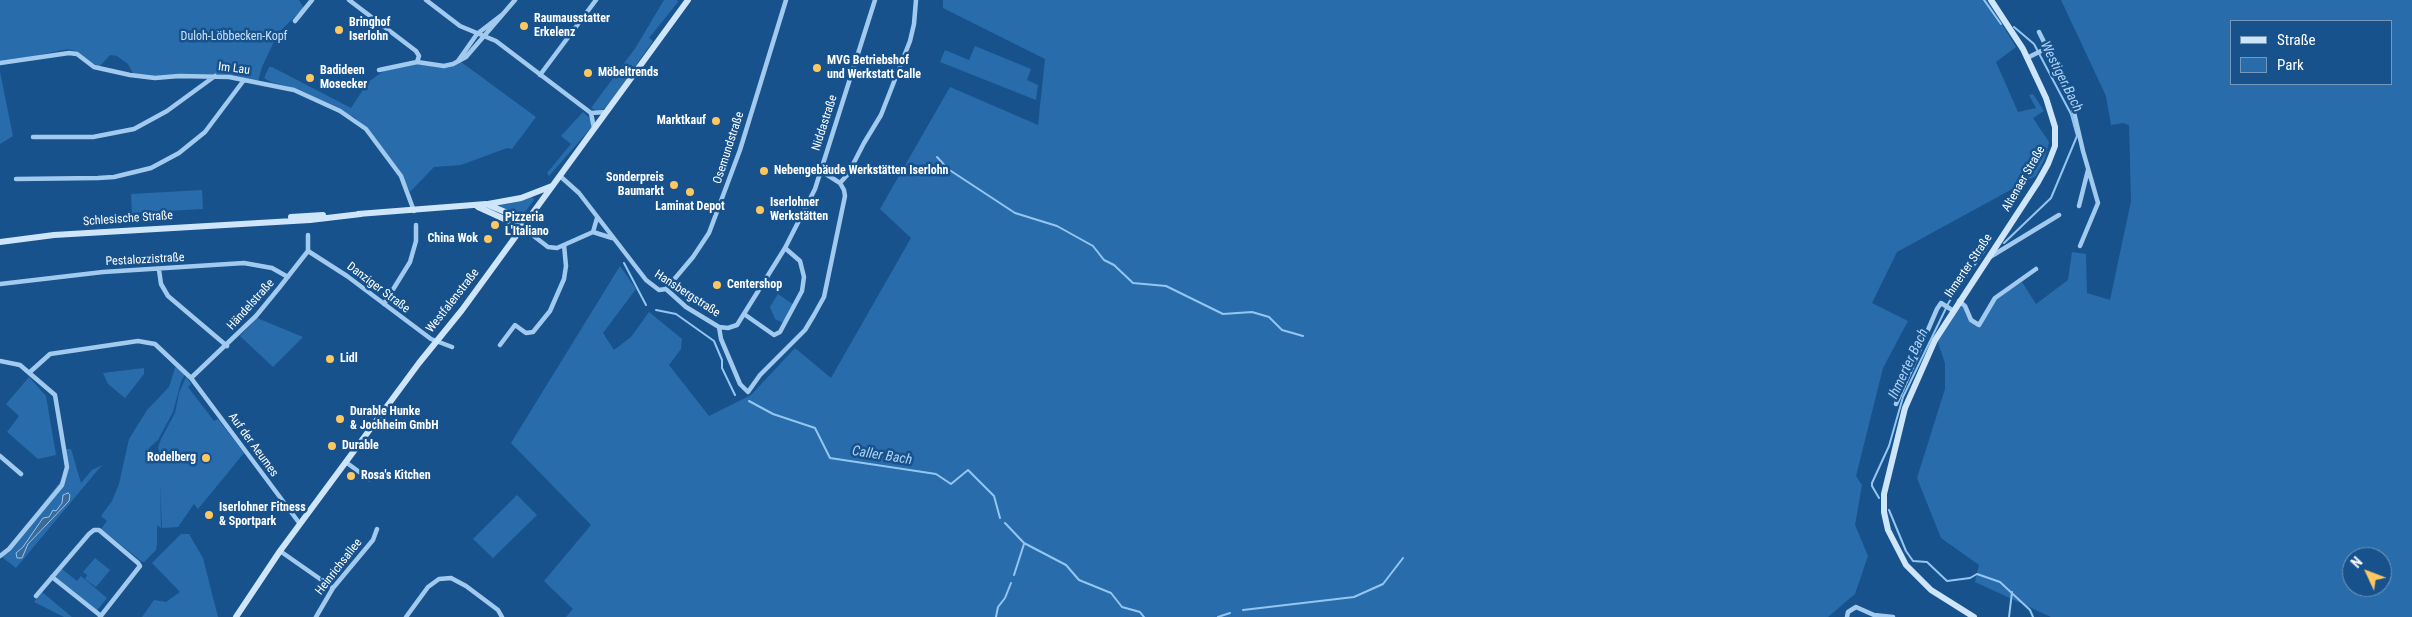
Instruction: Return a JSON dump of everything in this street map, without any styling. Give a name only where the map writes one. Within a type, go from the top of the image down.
[{"type":"main road","name":"Westfalenstraße","points":[[236,617],[280,551],[347,463],[366,433],[522,228],[688,0]]},
{"type":"main road","name":"Altenaer Straße","points":[[1991,0],[2030,56],[2053,114],[2056,140],[2048,164],[2004,234]]},
{"type":"main road","points":[[486,204],[521,198],[553,185]]},
{"type":"main road","name":"Schlesische Straße","points":[[0,242],[54,235],[258,222],[310,215],[414,211],[486,204],[515,216],[522,228]]},
{"type":"main road","name":"Schlesische Straße","points":[[470,206],[492,212],[522,228]]},
{"type":"main road","name":"Ihmerter Straße","points":[[1974,617],[1931,590],[1906,565],[1893,543],[1884,512],[1886,482],[1906,408],[1935,340],[1952,310],[2004,234]]},
{"type":"street","points":[[295,21],[312,0]]},
{"type":"street","points":[[349,0],[416,51],[419,56],[417,62]]},
{"type":"street","points":[[426,0],[460,26],[486,36],[591,113],[606,112]]},
{"type":"street","points":[[379,70],[417,62],[444,66],[466,57],[515,0]]},
{"type":"street","points":[[540,75],[563,47],[596,0]]},
{"type":"street","name":"Osemundstraße","points":[[666,290],[674,282],[709,233],[740,150],[786,0]]},
{"type":"street","name":"Niddastraße","points":[[719,327],[728,328],[737,325],[785,248],[815,189],[875,0]]},
{"type":"street","points":[[821,171],[840,183],[848,174],[881,115],[910,41],[916,0]]},
{"type":"street","points":[[458,61],[477,34],[504,13]]},
{"type":"street","points":[[2039,32],[2072,104],[2098,203],[2080,246]]},
{"type":"street","points":[[2030,56],[2047,48]]},
{"type":"street","name":"Im Lau","points":[[0,63],[69,52],[77,54],[94,67],[130,75],[155,78],[215,76],[288,88],[354,119],[374,140],[401,176],[414,211]]},
{"type":"street","points":[[33,137],[93,137],[134,129],[167,112],[215,76]]},
{"type":"street","points":[[16,179],[114,177],[151,168],[179,153],[205,132],[244,80]]},
{"type":"street","points":[[591,113],[594,130]]},
{"type":"street","points":[[2079,206],[2088,170]]},
{"type":"street","name":"Hansbergstraße","points":[[560,176],[579,193],[646,280],[658,290],[666,290],[686,307],[719,327],[721,339],[740,384],[748,392],[760,375],[806,330],[824,297],[845,196],[840,183]]},
{"type":"street","points":[[1986,260],[2060,215]]},
{"type":"street","points":[[593,232],[597,218]]},
{"type":"street","points":[[384,304],[410,262],[416,241],[416,226]]},
{"type":"street","points":[[522,228],[548,247],[557,248],[593,232],[612,238]]},
{"type":"street","points":[[308,235],[308,251]]},
{"type":"street","points":[[500,345],[515,325],[526,333],[533,332],[550,311],[564,279],[566,266],[564,245]]},
{"type":"street","points":[[744,314],[774,334],[780,332],[802,291],[804,278],[800,261],[785,248]]},
{"type":"street","name":"Danziger Straße","points":[[308,251],[347,276],[436,342],[452,347]]},
{"type":"street","name":"Händelstraße","points":[[191,378],[227,346],[256,316],[308,251]]},
{"type":"street","name":"Pestalozzistraße","points":[[0,284],[103,272],[159,270],[244,263],[272,268],[288,277]]},
{"type":"street","points":[[1959,301],[1965,306],[1971,320],[1979,325],[1995,298],[2036,269]]},
{"type":"street","points":[[159,270],[161,284],[168,296],[227,346]]},
{"type":"street","name":"Ihmerter Straße","points":[[1896,404],[1941,303],[1952,310]]},
{"type":"street","name":"Auf der Aeumes","points":[[30,372],[50,354],[147,342],[155,344],[191,378],[300,524]]},
{"type":"street","points":[[0,361],[15,363],[30,372],[50,390],[56,400],[66,456],[66,476],[62,485],[9,549],[0,556]]},
{"type":"street","points":[[0,456],[20,474]]},
{"type":"street","points":[[347,463],[368,479]]},
{"type":"street","name":"Heinrichsallee","points":[[316,617],[333,588],[373,540],[378,529]]},
{"type":"street","points":[[36,596],[52,577],[89,534],[94,530],[99,530],[138,562],[140,566],[100,617],[52,577]]},
{"type":"street","points":[[280,551],[333,588]]},
{"type":"street","points":[[409,616],[428,587],[439,579],[451,578],[466,586],[498,610],[502,617]]},
{"type":"street","points":[[1847,617],[1850,610],[1856,607],[1874,614],[1893,617]]},
{"type":"green space","name":"Duloh-Löbbecken-Kopf","points":[[0,0],[299,0],[304,8],[278,33],[262,67],[258,81],[214,75],[155,77],[134,75],[128,64],[117,56],[110,55],[99,67],[75,51],[68,49],[0,63]]},
{"type":"green space","points":[[664,0],[677,0],[678,2],[649,38],[653,41],[606,108],[598,111],[591,108],[636,47]]},
{"type":"green space","points":[[943,0],[1987,0],[2016,47],[1996,62],[2018,112],[2036,108],[2029,95],[2033,94],[2044,111],[2033,118],[2049,142],[2045,158],[2036,176],[1897,252],[1872,303],[1908,321],[1883,368],[1856,476],[1862,485],[1855,525],[1868,556],[1855,594],[1828,617],[566,617],[573,609],[544,581],[591,525],[511,443],[620,266],[636,289],[603,333],[614,350],[631,337],[649,312],[682,339],[681,349],[669,365],[709,416],[751,395],[795,348],[831,378],[911,238],[880,209],[950,87],[1038,125],[1045,59],[943,8]]},
{"type":"green space","points":[[2061,0],[2412,0],[2412,617],[2051,617],[1975,582],[1979,565],[1941,538],[1917,478],[1945,389],[1945,363],[1937,340],[1959,302],[1977,326],[1996,299],[2022,282],[2036,304],[2068,280],[2072,252],[2086,254],[2087,293],[2110,300],[2131,201],[2129,125],[2123,123],[2111,125],[2106,96]]},
{"type":"green space","points":[[975,46],[1031,69],[1027,80],[1038,85],[1036,100],[940,62],[945,50],[969,60]]},
{"type":"green space","points":[[461,62],[536,117],[512,149],[507,148],[461,165],[434,167],[410,192],[402,176],[366,128],[354,117],[294,88],[271,82],[264,78],[269,67],[272,67],[351,108],[368,82],[384,71],[416,64],[448,68]]},
{"type":"green space","points":[[0,72],[13,136],[0,144]]},
{"type":"green space","points":[[583,112],[592,120],[591,128],[549,176],[547,173],[571,144],[561,136]]},
{"type":"green space","points":[[202,190],[203,209],[132,213],[131,194]]},
{"type":"green space","points":[[532,197],[534,200],[522,216],[498,206]]},
{"type":"green space","points":[[778,294],[794,305],[783,323],[775,319],[770,307]]},
{"type":"green space","points":[[257,318],[303,337],[273,367],[240,336]]},
{"type":"green space","points":[[176,365],[185,374],[181,382],[173,412],[158,440],[149,448],[149,456],[156,458],[160,455],[158,448],[161,439],[175,413],[179,393],[186,377],[191,384],[188,387],[214,421],[218,419],[244,453],[198,509],[194,504],[178,527],[162,528],[160,483],[161,528],[157,525],[156,550],[144,562],[101,529],[107,521],[101,516],[112,501],[119,484],[129,439],[147,410],[169,387]]},
{"type":"green space","points":[[144,368],[144,374],[125,398],[108,384],[103,373]]},
{"type":"green space","points":[[29,377],[46,396],[56,455],[38,459],[7,432],[19,416],[6,404]]},
{"type":"green space","points":[[66,449],[71,449],[81,483],[92,470],[102,465],[16,568],[2,557],[66,474]]},
{"type":"green space","points":[[517,495],[537,515],[493,558],[473,539]]},
{"type":"green space","points":[[181,534],[189,534],[203,558],[218,617],[142,617],[154,600],[166,602],[180,592],[152,563]]},
{"type":"green space","points":[[95,558],[110,570],[96,587],[85,579],[87,575],[83,572]]},
{"type":"green space","points":[[62,569],[77,581],[81,576],[107,598],[95,613],[54,578]]},
{"type":"green space","points":[[42,592],[72,617],[64,617],[34,602]]},
{"type":"shaded area","points":[[68,493],[70,495],[69,501],[28,544],[22,558],[17,558],[16,553],[23,547],[43,518],[49,517],[53,510],[56,511],[62,503],[63,495]]},
{"type":"waterway","name":"Westiger Bach","points":[[1984,0],[2001,24]]},
{"type":"waterway","name":"Westiger Bach","points":[[2004,243],[2051,198],[2077,136],[2071,114],[2034,44],[2014,27]]},
{"type":"waterway","points":[[937,157],[948,169],[1015,213],[1057,226],[1093,246],[1104,260],[1114,265],[1133,283],[1166,286],[1223,314],[1252,312],[1269,317],[1282,330],[1303,336]]},
{"type":"waterway","name":"Ihmerter Bach","points":[[1879,498],[1872,483],[1889,446],[1903,397],[1949,302],[1988,246]]},
{"type":"waterway","name":"Caller Bach","points":[[624,263],[646,305]]},
{"type":"waterway","name":"Caller Bach","points":[[656,310],[676,314],[714,341],[722,360],[722,368],[735,395]]},
{"type":"waterway","name":"Caller Bach","points":[[749,401],[773,414],[815,428],[830,458],[936,474],[951,484],[968,470],[994,496],[1000,518]]},
{"type":"waterway","name":"Ihmerter Bach","points":[[1889,510],[1906,551],[1913,561],[1927,562],[1947,581],[1970,578],[1977,574],[2000,582],[2030,610],[2033,617]]},
{"type":"waterway","name":"Caller Bach","points":[[1005,523],[1024,543],[1066,565],[1079,580],[1111,593],[1122,607],[1140,612],[1144,617]]},
{"type":"waterway","points":[[1014,575],[1024,544]]},
{"type":"waterway","points":[[1243,610],[1354,597],[1383,584],[1403,558]]},
{"type":"waterway","points":[[996,617],[998,607],[1005,598],[1011,583]]},
{"type":"waterway","points":[[2009,617],[2012,592]]},
{"type":"waterway","points":[[1218,617],[1230,613]]},
{"type":"place","name":"Raumausstatter Erkelenz","points":[[524,26]]},
{"type":"place","name":"Bringhof Iserlohn","points":[[339,30]]},
{"type":"place","name":"MVG Betriebshof und Werkstatt Calle","points":[[817,68]]},
{"type":"place","name":"Möbeltrends","points":[[588,73]]},
{"type":"place","name":"Badideen Mosecker","points":[[310,78]]},
{"type":"place","name":"Marktkauf","points":[[716,121]]},
{"type":"place","name":"Nebengebäude Werkstätten Iserlohn","points":[[764,171]]},
{"type":"place","name":"Sonderpreis Baumarkt","points":[[674,185]]},
{"type":"place","name":"Laminat Depot","points":[[690,192]]},
{"type":"place","name":"Iserlohner Werkstätten","points":[[760,210]]},
{"type":"place","name":"Pizzeria L'Italiano","points":[[495,225]]},
{"type":"place","name":"China Wok","points":[[488,239]]},
{"type":"place","name":"Centershop","points":[[717,285]]},
{"type":"place","name":"Lidl","points":[[330,359]]},
{"type":"place","name":"Durable Hunke & Jochheim GmbH","points":[[340,419]]},
{"type":"place","name":"Durable","points":[[332,446]]},
{"type":"place","name":"Rodelberg","points":[[206,458]]},
{"type":"place","name":"Rosa's Kitchen","points":[[351,476]]},
{"type":"place","name":"Iserlohner Fitness & Sportpark","points":[[209,515]]}]
